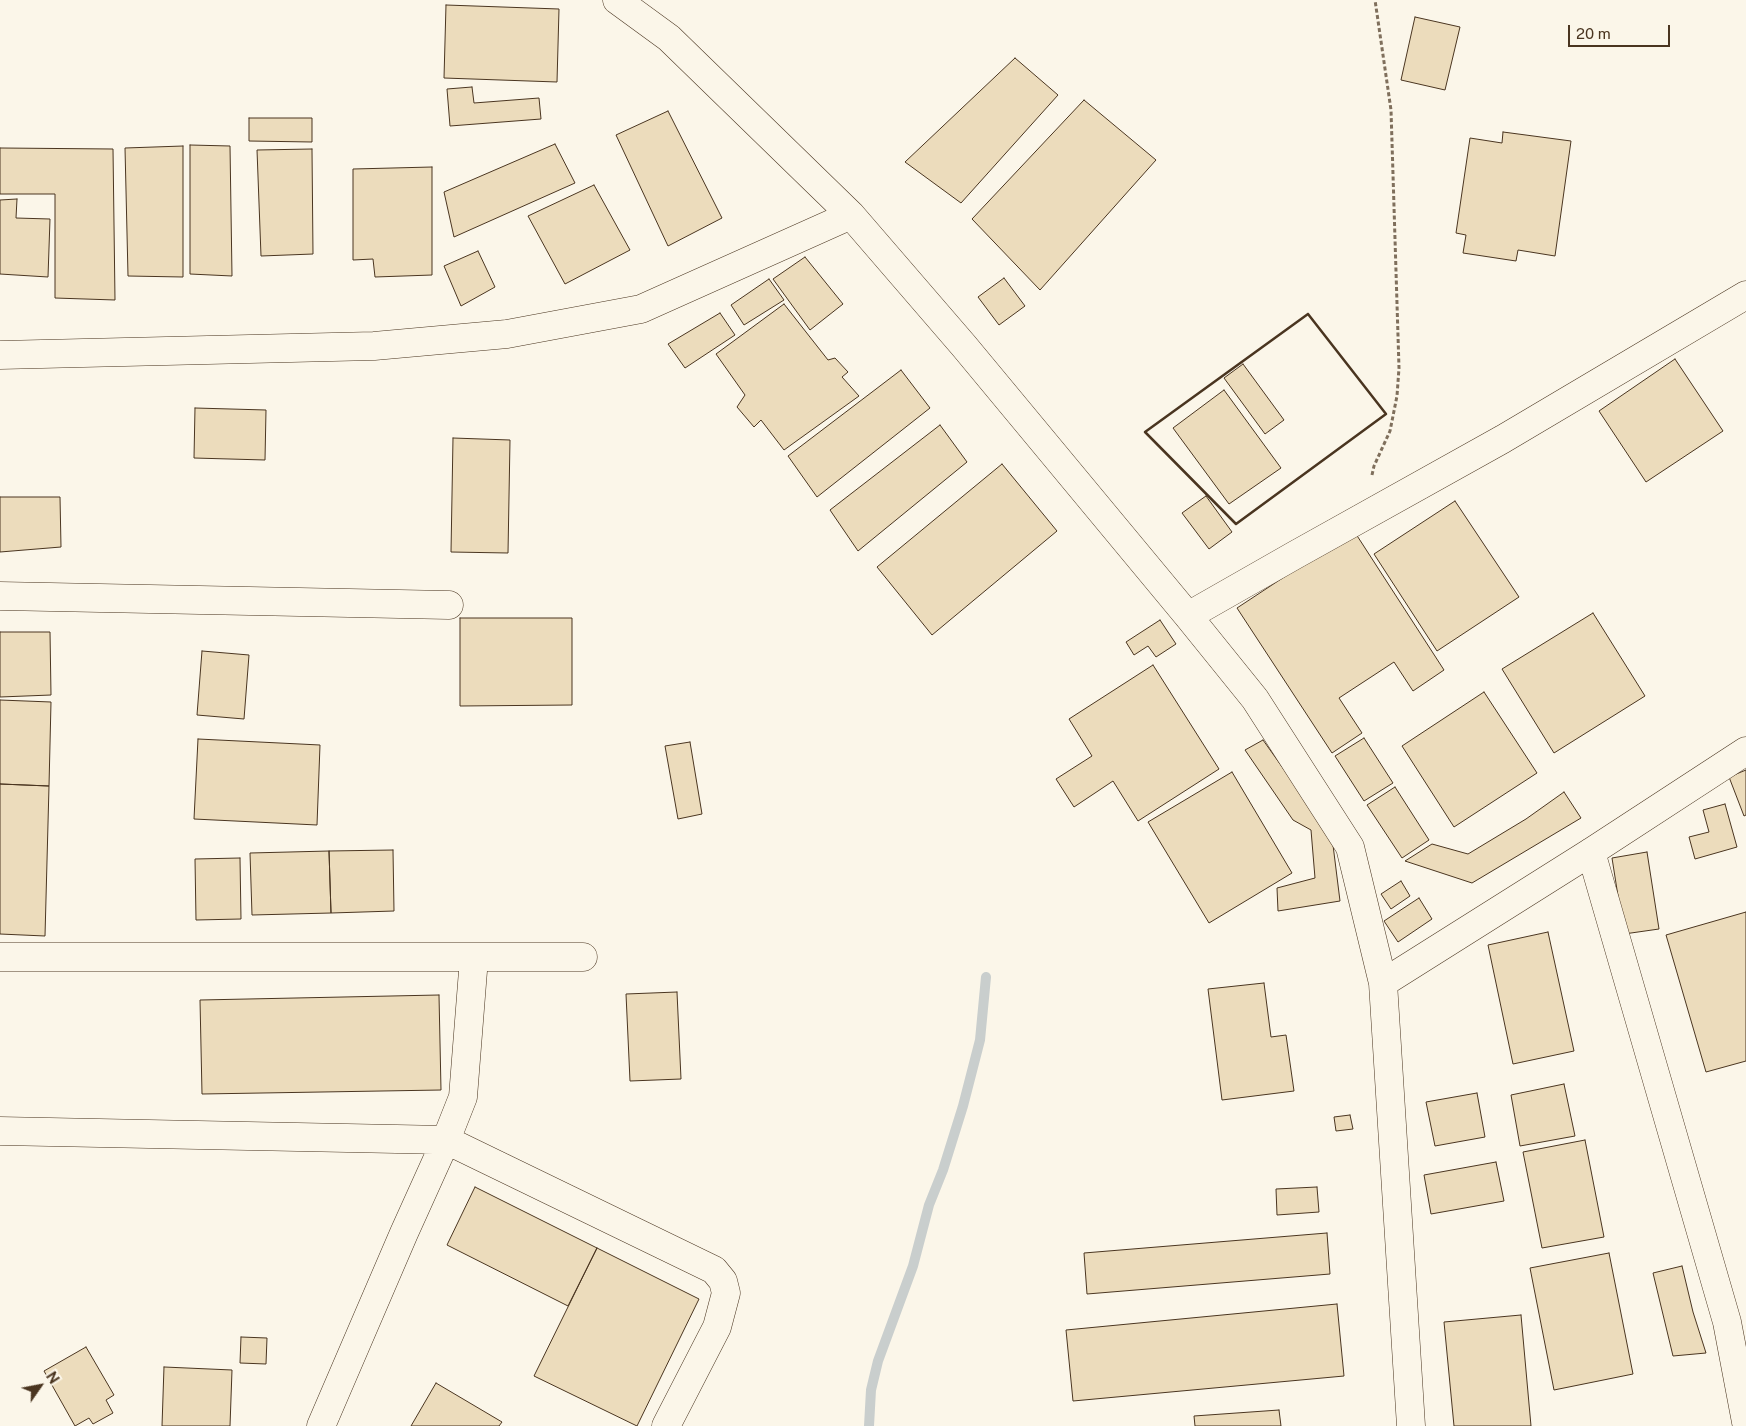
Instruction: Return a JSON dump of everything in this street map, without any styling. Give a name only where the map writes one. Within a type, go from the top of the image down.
[{"type":"street","points":[[617,0],[669,38],[851,215],[964,346],[1255,699],[1350,848],[1383,983],[1411,1426]]},
{"type":"street","points":[[0,355],[374,346],[507,334],[641,309],[851,215]]},
{"type":"street","points":[[1188,616],[1503,439],[1746,294]]},
{"type":"street","points":[[0,596],[450,605]]},
{"type":"street","points":[[1383,983],[1591,852],[1746,751]]},
{"type":"street","points":[[1591,852],[1727,1322],[1746,1422]]},
{"type":"street","points":[[0,957],[583,957]]},
{"type":"street","points":[[321,1426],[463,1097],[474,958]]},
{"type":"street","points":[[0,1131],[446,1140],[714,1270],[723,1281],[726,1293],[718,1326],[666,1426]]},
{"type":"path","points":[[1370,513],[1369,490],[1374,466],[1390,431],[1397,396],[1399,368],[1391,110],[1375,0]]},
{"type":"building","points":[[446,5],[559,9],[557,82],[444,78]]},
{"type":"building","points":[[1415,17],[1460,27],[1445,90],[1401,80]]},
{"type":"building","points":[[1015,58],[1058,95],[961,203],[905,162]]},
{"type":"building","points":[[472,87],[474,103],[539,98],[541,119],[450,126],[447,89]]},
{"type":"building","points":[[1084,100],[1156,160],[1040,290],[972,219]]},
{"type":"building","points":[[668,111],[722,218],[668,246],[616,135]]},
{"type":"building","points":[[249,118],[312,118],[312,142],[249,141]]},
{"type":"building","points":[[1503,132],[1571,141],[1555,256],[1518,250],[1516,261],[1463,253],[1466,235],[1456,233],[1470,138],[1502,143]]},
{"type":"building","points":[[555,144],[575,183],[454,237],[444,192]]},
{"type":"building","points":[[190,145],[230,146],[232,276],[190,274]]},
{"type":"building","points":[[183,146],[183,277],[128,276],[125,148]]},
{"type":"building","points":[[0,148],[113,149],[115,300],[55,298],[55,194],[0,194]]},
{"type":"building","points":[[312,149],[313,254],[261,256],[257,150]]},
{"type":"building","points":[[432,167],[432,275],[375,277],[373,259],[353,260],[353,169]]},
{"type":"building","points":[[594,185],[630,250],[565,284],[528,216]]},
{"type":"building","points":[[17,199],[16,218],[50,219],[48,277],[0,274],[0,200]]},
{"type":"building","points":[[478,251],[495,287],[461,306],[444,266]]},
{"type":"building","points":[[805,257],[843,304],[810,330],[773,279]]},
{"type":"building","points":[[1004,278],[1025,306],[999,325],[978,297]]},
{"type":"building","points":[[769,279],[784,300],[744,325],[731,305]]},
{"type":"building","points":[[784,304],[828,360],[835,358],[848,372],[842,377],[859,396],[784,450],[761,420],[754,427],[737,407],[745,395],[716,354]]},
{"type":"building","points":[[720,313],[735,335],[685,368],[668,344]]},
{"type":"building","points":[[1675,359],[1723,431],[1646,482],[1599,411]]},
{"type":"building","points":[[1243,364],[1284,420],[1265,434],[1224,378]]},
{"type":"building","points":[[901,370],[930,408],[817,497],[788,456]]},
{"type":"building","points":[[1224,390],[1281,468],[1229,504],[1173,428]]},
{"type":"building","points":[[195,408],[266,410],[265,460],[194,458]]},
{"type":"building","points":[[940,425],[967,462],[858,551],[830,510]]},
{"type":"building","points":[[453,438],[510,440],[508,553],[451,552]]},
{"type":"building","points":[[1002,464],[1057,531],[932,635],[877,567]]},
{"type":"building","points":[[1206,496],[1232,532],[1209,549],[1182,513]]},
{"type":"building","points":[[0,497],[60,497],[61,547],[0,552]]},
{"type":"building","points":[[1455,501],[1519,597],[1437,651],[1374,554]]},
{"type":"building","points":[[1354,531],[1444,670],[1413,691],[1394,662],[1339,698],[1362,733],[1332,753],[1237,608]]},
{"type":"building","points":[[1593,613],[1645,696],[1554,753],[1502,669]]},
{"type":"building","points":[[460,618],[572,618],[572,705],[460,706]]},
{"type":"building","points":[[1160,620],[1176,644],[1156,657],[1148,646],[1134,655],[1126,642]]},
{"type":"building","points":[[0,632],[50,632],[51,695],[0,697]]},
{"type":"building","points":[[202,651],[249,655],[244,719],[197,715]]},
{"type":"building","points":[[1153,665],[1219,769],[1138,821],[1113,781],[1074,807],[1056,779],[1092,756],[1069,719]]},
{"type":"building","points":[[1484,692],[1537,773],[1454,827],[1402,746]]},
{"type":"building","points":[[0,700],[51,702],[49,786],[0,784]]},
{"type":"building","points":[[1364,738],[1393,783],[1364,801],[1335,756]]},
{"type":"building","points":[[198,739],[320,745],[317,825],[194,819]]},
{"type":"building","points":[[1263,740],[1332,837],[1340,901],[1278,911],[1277,888],[1315,878],[1311,830],[1293,820],[1245,750]]},
{"type":"building","points":[[690,742],[702,814],[678,819],[665,746]]},
{"type":"building","points":[[1746,770],[1746,815],[1744,816],[1729,777]]},
{"type":"building","points":[[1232,772],[1292,873],[1209,923],[1148,822]]},
{"type":"building","points":[[0,784],[49,786],[45,936],[0,934]]},
{"type":"building","points":[[1395,787],[1429,840],[1402,858],[1367,805]]},
{"type":"building","points":[[1564,792],[1581,818],[1472,883],[1405,861],[1432,844],[1468,854],[1526,819]]},
{"type":"building","points":[[1725,804],[1737,847],[1695,859],[1689,837],[1709,832],[1703,810]]},
{"type":"building","points":[[393,850],[394,911],[331,913],[329,851]]},
{"type":"building","points":[[329,851],[331,913],[252,915],[250,853]]},
{"type":"building","points":[[1647,852],[1659,929],[1624,934],[1612,858]]},
{"type":"building","points":[[240,858],[241,919],[196,920],[195,859]]},
{"type":"building","points":[[1401,881],[1410,896],[1391,909],[1381,894]]},
{"type":"building","points":[[1419,898],[1432,919],[1398,942],[1384,921]]},
{"type":"building","points":[[1746,912],[1746,1061],[1706,1072],[1666,935]]},
{"type":"building","points":[[1548,932],[1574,1051],[1513,1064],[1488,945]]},
{"type":"building","points":[[1264,983],[1271,1037],[1286,1035],[1294,1091],[1222,1100],[1208,989]]},
{"type":"building","points":[[677,992],[681,1079],[630,1081],[626,994]]},
{"type":"building","points":[[439,995],[441,1090],[202,1094],[200,1000]]},
{"type":"building","points":[[1564,1084],[1575,1136],[1520,1146],[1511,1095]]},
{"type":"building","points":[[1477,1093],[1485,1137],[1435,1146],[1426,1102]]},
{"type":"building","points":[[1350,1115],[1353,1129],[1336,1131],[1334,1117]]},
{"type":"building","points":[[1585,1140],[1604,1237],[1542,1248],[1523,1152]]},
{"type":"building","points":[[1496,1162],[1504,1201],[1431,1214],[1424,1175]]},
{"type":"building","points":[[475,1187],[597,1248],[568,1306],[447,1245]]},
{"type":"building","points":[[1317,1187],[1319,1212],[1277,1215],[1276,1189]]},
{"type":"building","points":[[1327,1233],[1330,1274],[1087,1294],[1084,1253]]},
{"type":"building","points":[[597,1248],[699,1299],[637,1426],[534,1376]]},
{"type":"building","points":[[1609,1253],[1633,1374],[1554,1390],[1530,1268]]},
{"type":"building","points":[[1682,1266],[1693,1312],[1706,1353],[1673,1356],[1653,1273]]},
{"type":"building","points":[[1337,1304],[1344,1376],[1073,1401],[1066,1330]]},
{"type":"building","points":[[1521,1315],[1531,1426],[1454,1426],[1444,1322]]},
{"type":"building","points":[[241,1337],[267,1338],[266,1364],[240,1363]]},
{"type":"building","points":[[86,1347],[114,1395],[106,1400],[113,1413],[93,1424],[89,1418],[75,1426],[44,1371]]},
{"type":"building","points":[[164,1367],[232,1370],[230,1426],[162,1426]]},
{"type":"building","points":[[436,1383],[502,1422],[499,1426],[411,1426]]},
{"type":"building","points":[[1279,1410],[1281,1426],[1195,1426],[1194,1416]]},
{"type":"waterway","points":[[869,1426],[871,1390],[878,1361],[913,1266],[929,1205],[943,1170],[963,1106],[980,1040],[986,977]]},
{"type":"wall","points":[[1308,314],[1386,414],[1236,524],[1145,432],[1308,314]]}]
